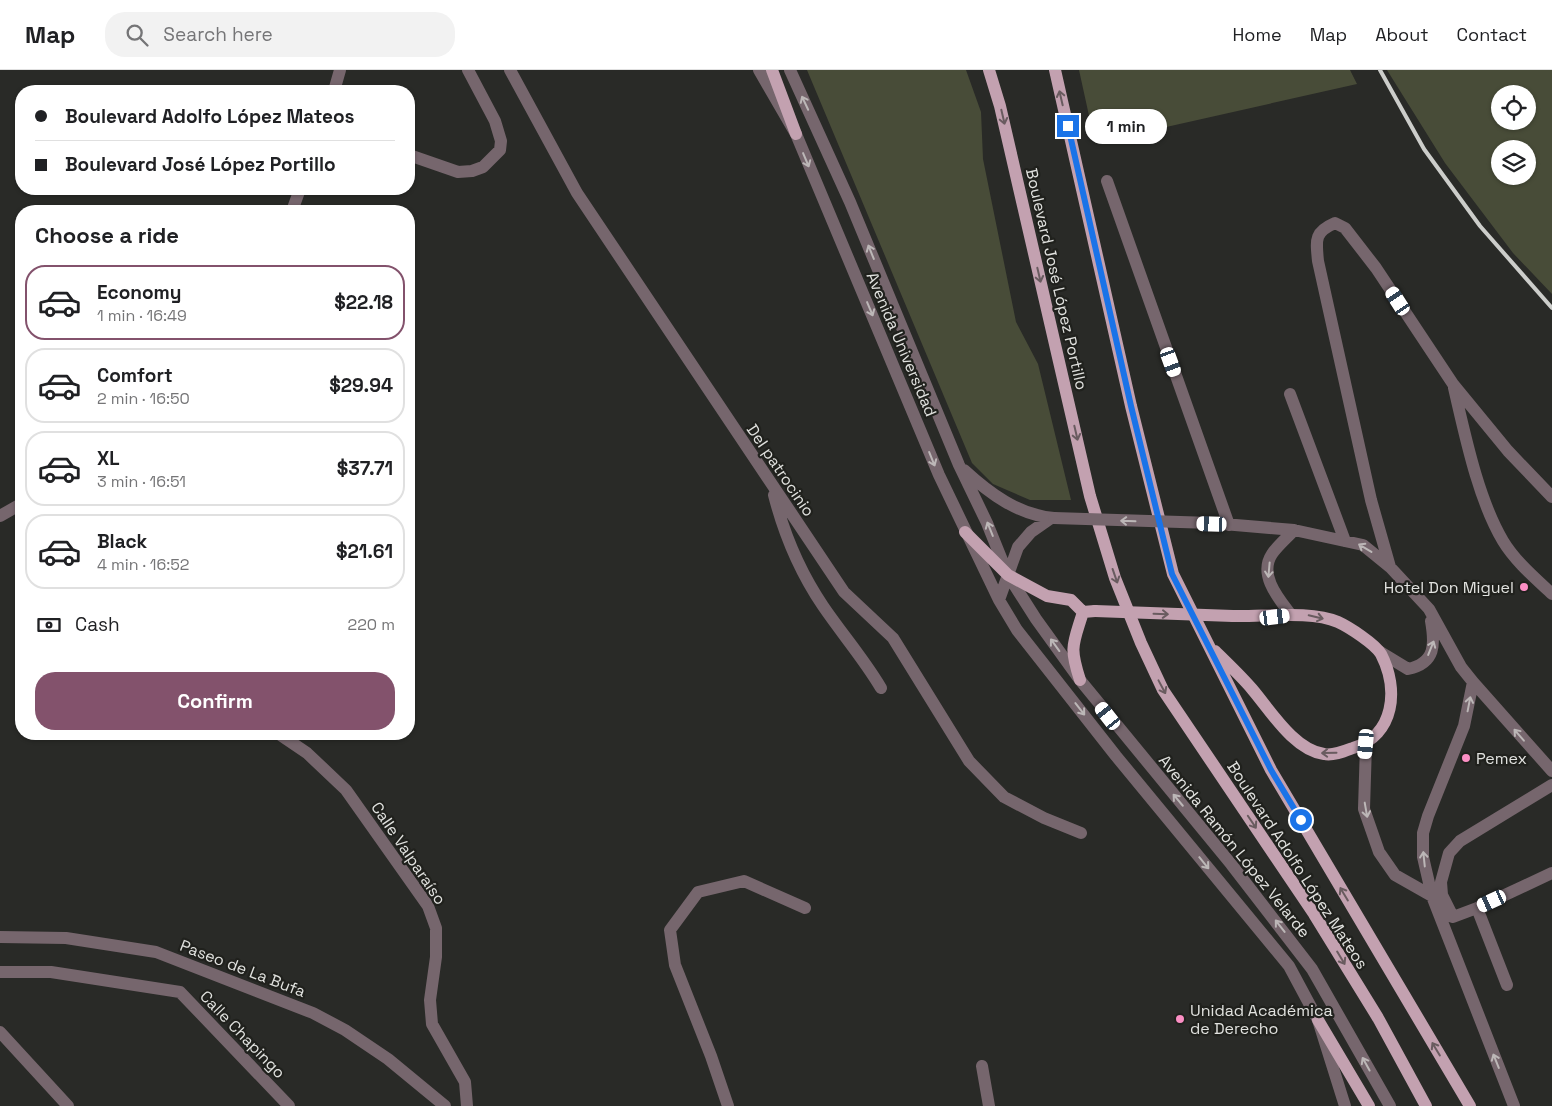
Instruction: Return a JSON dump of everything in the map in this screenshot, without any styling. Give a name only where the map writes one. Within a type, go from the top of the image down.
[{"type":"main road","points":[[772,70],[796,134]]},
{"type":"main road","name":"Boulevard José López Portillo","points":[[989,70],[1000,106],[1090,496],[1115,578],[1141,644]]},
{"type":"main road","name":"Boulevard Adolfo López Mateos","points":[[1055,70],[1150,486],[1172,574],[1271,770],[1470,1106]]},
{"type":"main road","points":[[965,532],[1008,575],[1047,596],[1071,600],[1089,612],[1233,616],[1308,615],[1337,622],[1357,633],[1380,652],[1391,685],[1390,716],[1366,744],[1340,753],[1324,754],[1304,746],[1286,730],[1252,689],[1204,640]]},
{"type":"main road","points":[[1080,680],[1072,655],[1074,639],[1089,612]]},
{"type":"main road","name":"Boulevard Adolfo López Mateos","points":[[1141,644],[1163,690],[1314,914],[1378,1018],[1426,1106]]},
{"type":"main road","points":[[1318,1020],[1369,1106]]},
{"type":"street","points":[[336,85],[340,70]]},
{"type":"street","points":[[415,157],[458,172],[472,171],[483,167],[500,150],[501,141],[495,121],[468,70]]},
{"type":"street","name":"Del patrocinio","points":[[510,70],[576,193],[844,592],[893,638],[969,761],[1004,797],[1044,818],[1081,833]]},
{"type":"street","name":"Avenida Universidad","points":[[759,70],[796,134],[965,532],[999,600],[1018,630]]},
{"type":"street","name":"Avenida Universidad","points":[[790,70],[850,202],[959,465],[987,523],[1008,575],[1036,619]]},
{"type":"street","points":[[1107,181],[1229,525]]},
{"type":"street","points":[[1390,567],[1371,500],[1318,261],[1316,240],[1322,228],[1335,223],[1345,228],[1376,268],[1453,384],[1508,451],[1552,497]]},
{"type":"street","points":[[1453,384],[1469,448],[1486,502],[1503,542],[1524,568],[1552,594]]},
{"type":"street","points":[[1290,394],[1345,541]]},
{"type":"street","points":[[959,465],[988,493],[1010,505],[1052,518],[1212,524],[1294,530],[1363,545],[1390,567],[1429,609],[1461,667],[1552,771]]},
{"type":"street","points":[[772,485],[782,528],[801,568],[822,605],[868,665],[881,688]]},
{"type":"street","points":[[0,516],[15,507]]},
{"type":"street","points":[[999,600],[1018,547],[1031,532],[1052,518]]},
{"type":"street","points":[[1291,615],[1275,594],[1268,576],[1271,555],[1294,530]]},
{"type":"street","points":[[1380,652],[1408,669],[1419,667],[1426,660],[1435,642],[1429,609]]},
{"type":"street","name":"Avenida Ramón López Velarde","points":[[1036,619],[1080,680],[1232,864],[1312,969],[1390,1106]]},
{"type":"street","name":"Avenida Ramón López Velarde","points":[[1018,630],[1116,756],[1289,966],[1318,1020],[1345,1106]]},
{"type":"street","points":[[1473,682],[1464,726],[1428,816],[1424,833],[1423,856],[1432,896],[1514,1106]]},
{"type":"street","name":"Calle Valparaíso","points":[[288,740],[307,753],[346,790],[428,906],[436,928],[436,957],[430,1000],[432,1024],[465,1082],[467,1106]]},
{"type":"street","points":[[1366,744],[1364,809],[1379,852],[1395,875],[1432,896],[1441,913],[1453,917],[1477,908],[1552,873]]},
{"type":"street","points":[[1453,917],[1442,895],[1441,882],[1449,853],[1460,842],[1552,785]]},
{"type":"street","points":[[728,1106],[711,1056],[674,966],[670,930],[698,892],[744,881],[805,908]]},
{"type":"street","points":[[1477,908],[1507,985]]},
{"type":"street","name":"Paseo de La Bufa","points":[[0,937],[66,938],[156,952],[313,1013],[345,1030],[388,1059],[445,1106]]},
{"type":"street","name":"Calle Chapingo","points":[[0,972],[51,972],[180,992],[289,1106]]},
{"type":"street","points":[[0,1032],[68,1106]]},
{"type":"street","points":[[982,1066],[989,1106]]},
{"type":"green space","points":[[807,70],[966,70],[981,112],[983,159],[1016,322],[1038,364],[1071,500],[1030,500],[993,484],[972,463]]},
{"type":"green space","points":[[1079,70],[1350,70],[1357,84],[1095,143]]},
{"type":"green space","points":[[1387,70],[1552,70],[1552,294],[1513,253],[1445,163]]},
{"type":"railway","points":[[1380,70],[1424,149],[1480,226],[1552,308]]},
{"type":"place","name":"Hotel Don Miguel","points":[[1524,587]]},
{"type":"place","name":"Pemex","points":[[1466,758]]},
{"type":"place","name":"Unidad Académica de Derecho","points":[[1180,1019]]},
{"type":"route","points":[[1068,126],[1131,406],[1172,574],[1271,770],[1301,820]]}]
